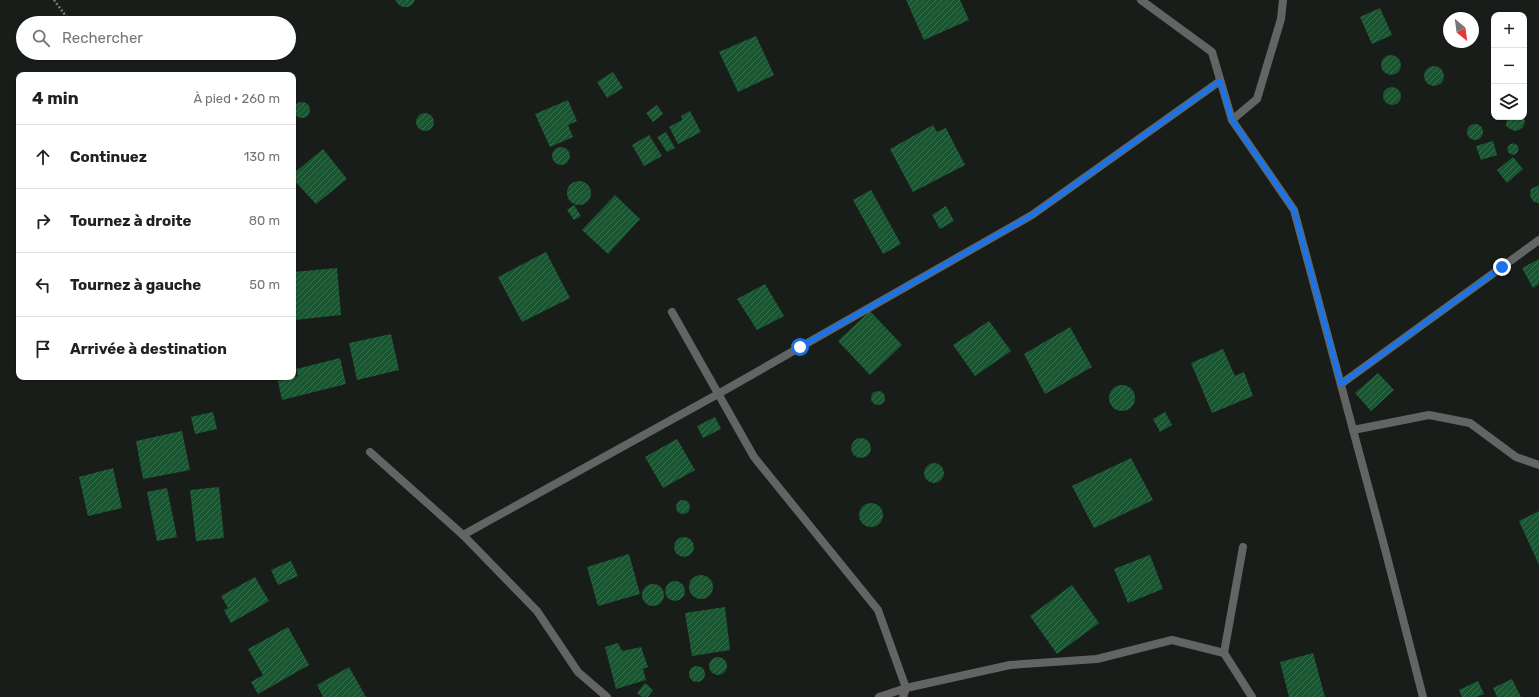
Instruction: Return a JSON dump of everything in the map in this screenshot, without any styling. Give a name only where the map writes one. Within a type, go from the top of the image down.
[{"type":"street","points":[[1141,0],[1212,52],[1232,120],[1294,210],[1423,697]]},
{"type":"street","points":[[1232,120],[1257,99],[1281,19],[1283,0]]},
{"type":"street","points":[[463,535],[718,394],[1032,215],[1220,81]]},
{"type":"street","points":[[1341,384],[1539,240]]},
{"type":"street","points":[[672,312],[754,457],[878,610],[906,688],[903,697]]},
{"type":"street","points":[[1353,430],[1429,415],[1470,423],[1516,457],[1539,465]]},
{"type":"street","points":[[370,452],[463,535],[537,611],[578,672],[607,697]]},
{"type":"street","points":[[1243,547],[1224,653],[1252,697]]},
{"type":"street","points":[[879,697],[906,688],[1010,665],[1097,659],[1172,640],[1224,653]]},
{"type":"path","points":[[54,0],[66,16]]},
{"type":"building","points":[[395,0],[415,0],[413,4],[408,7],[403,7]]},
{"type":"building","points":[[906,0],[960,0],[969,20],[924,40]]},
{"type":"building","points":[[1380,8],[1392,35],[1372,44],[1360,17]]},
{"type":"building","points":[[756,36],[774,75],[738,92],[719,52]]},
{"type":"building","points":[[1387,55],[1395,55],[1401,61],[1401,69],[1395,75],[1387,75],[1381,69],[1381,61]]},
{"type":"building","points":[[1430,66],[1438,66],[1444,72],[1444,80],[1438,86],[1430,86],[1424,80],[1424,72]]},
{"type":"building","points":[[613,72],[623,88],[607,98],[597,82]]},
{"type":"building","points":[[1392,87],[1398,90],[1401,96],[1398,102],[1392,105],[1386,102],[1383,96],[1386,90]]},
{"type":"building","points":[[568,100],[577,121],[568,125],[573,137],[550,147],[535,114]]},
{"type":"building","points":[[302,102],[308,104],[310,110],[308,116],[302,118],[296,116],[296,104]]},
{"type":"building","points":[[657,105],[663,114],[653,122],[646,113]]},
{"type":"building","points":[[690,111],[701,132],[678,144],[669,127],[682,120],[681,116]]},
{"type":"building","points":[[421,113],[429,113],[434,118],[432,129],[429,131],[421,131],[416,126],[416,118]]},
{"type":"building","points":[[1507,120],[1525,120],[1523,127],[1519,130],[1515,131],[1506,126]]},
{"type":"building","points":[[1475,124],[1481,126],[1483,132],[1481,138],[1475,140],[1469,138],[1467,132],[1469,126]]},
{"type":"building","points":[[933,125],[937,132],[946,128],[965,165],[913,192],[890,149]]},
{"type":"building","points":[[666,132],[675,148],[667,152],[657,137]]},
{"type":"building","points":[[649,135],[662,156],[644,166],[632,145]]},
{"type":"building","points":[[1493,141],[1497,155],[1481,160],[1476,146]]},
{"type":"building","points":[[1513,143],[1517,145],[1519,149],[1517,153],[1513,155],[1509,153],[1507,149],[1509,145]]},
{"type":"building","points":[[561,147],[567,150],[570,156],[567,162],[561,165],[555,162],[552,156],[555,150]]},
{"type":"building","points":[[323,149],[347,179],[316,204],[296,182],[296,172]]},
{"type":"building","points":[[1513,157],[1523,169],[1507,183],[1497,170]]},
{"type":"building","points":[[579,181],[584,182],[590,188],[590,198],[584,204],[579,205],[574,204],[568,198],[567,193],[568,188],[574,182]]},
{"type":"building","points":[[1539,185],[1539,203],[1534,202],[1530,194],[1531,189]]},
{"type":"building","points":[[871,190],[901,244],[883,254],[853,200]]},
{"type":"building","points":[[615,195],[640,219],[608,254],[582,230]]},
{"type":"building","points":[[574,205],[581,216],[574,220],[567,210]]},
{"type":"building","points":[[946,206],[954,221],[940,229],[932,215]]},
{"type":"building","points":[[546,252],[570,298],[522,322],[498,277]]},
{"type":"building","points":[[1539,259],[1539,284],[1533,288],[1522,268]]},
{"type":"building","points":[[337,268],[341,315],[296,320],[296,272]]},
{"type":"building","points":[[765,284],[784,316],[757,330],[737,299]]},
{"type":"building","points":[[870,311],[902,345],[870,375],[838,341]]},
{"type":"building","points":[[989,321],[1011,351],[975,376],[953,345]]},
{"type":"building","points":[[1070,327],[1092,367],[1045,394],[1024,354]]},
{"type":"building","points":[[391,334],[399,370],[357,380],[349,343]]},
{"type":"building","points":[[1223,349],[1235,376],[1244,372],[1253,396],[1212,413],[1191,363]]},
{"type":"building","points":[[340,358],[346,384],[282,400],[278,381],[296,380],[296,376],[298,376],[296,369]]},
{"type":"building","points":[[1378,373],[1394,390],[1371,411],[1355,393]]},
{"type":"building","points":[[1122,385],[1131,389],[1135,398],[1131,407],[1122,411],[1113,407],[1109,398],[1113,389]]},
{"type":"building","points":[[875,391],[881,391],[885,395],[885,401],[881,405],[875,405],[871,401],[871,395]]},
{"type":"building","points":[[213,412],[217,429],[195,434],[191,417]]},
{"type":"building","points":[[1165,412],[1172,425],[1160,432],[1153,419]]},
{"type":"building","points":[[715,417],[721,429],[703,438],[697,426]]},
{"type":"building","points":[[182,431],[190,470],[143,479],[136,441]]},
{"type":"building","points":[[861,438],[868,441],[871,448],[868,455],[861,458],[854,455],[851,448],[854,441]]},
{"type":"building","points":[[677,439],[695,470],[663,488],[645,457]]},
{"type":"building","points":[[1131,458],[1153,500],[1094,528],[1072,486]]},
{"type":"building","points":[[934,463],[941,466],[944,473],[941,480],[934,483],[927,480],[924,473],[927,466]]},
{"type":"building","points":[[113,468],[122,508],[88,516],[79,477]]},
{"type":"building","points":[[219,487],[224,538],[196,541],[190,490]]},
{"type":"building","points":[[167,488],[177,537],[157,541],[147,492]]},
{"type":"building","points":[[680,500],[686,500],[690,504],[690,510],[686,514],[680,514],[676,510],[676,504]]},
{"type":"building","points":[[871,503],[880,506],[883,515],[880,524],[871,527],[862,524],[859,515],[862,506]]},
{"type":"building","points":[[1539,511],[1539,565],[1519,521]]},
{"type":"building","points":[[684,537],[691,540],[694,547],[691,554],[684,557],[677,554],[674,547],[677,540]]},
{"type":"building","points":[[629,554],[640,594],[598,606],[587,567]]},
{"type":"building","points":[[1150,555],[1163,589],[1128,603],[1114,569]]},
{"type":"building","points":[[291,561],[298,576],[278,585],[271,570]]},
{"type":"building","points":[[701,575],[706,576],[712,582],[712,592],[706,598],[701,599],[696,598],[690,592],[689,587],[690,582],[696,576]]},
{"type":"building","points":[[255,577],[269,601],[231,623],[224,610],[228,608],[221,596]]},
{"type":"building","points":[[675,581],[682,584],[685,591],[682,598],[675,601],[668,598],[665,591],[668,584]]},
{"type":"building","points":[[653,584],[657,585],[663,591],[663,599],[657,605],[653,606],[649,605],[643,599],[642,595],[643,591],[649,585]]},
{"type":"building","points":[[1072,585],[1099,623],[1057,654],[1030,616]]},
{"type":"building","points":[[725,607],[730,650],[692,656],[685,613]]},
{"type":"building","points":[[288,627],[309,665],[258,694],[251,682],[263,675],[248,649]]},
{"type":"building","points":[[618,643],[622,651],[641,647],[648,667],[643,669],[646,680],[616,689],[605,647]]},
{"type":"building","points":[[1313,653],[1325,697],[1289,697],[1280,662]]},
{"type":"building","points":[[718,657],[724,660],[727,666],[724,672],[718,675],[712,672],[709,666],[712,660]]},
{"type":"building","points":[[697,666],[704,671],[705,674],[700,681],[697,682],[690,677],[689,674],[694,667]]},
{"type":"building","points":[[349,667],[366,697],[323,697],[317,685]]},
{"type":"building","points":[[1512,679],[1521,697],[1497,697],[1493,688]]},
{"type":"building","points":[[1478,681],[1484,694],[1476,697],[1462,697],[1459,690]]},
{"type":"building","points":[[645,683],[653,690],[648,697],[642,697],[637,693]]},
{"type":"route","points":[[800,347],[1032,215],[1220,81],[1232,120],[1294,210],[1341,384],[1502,267]]}]
